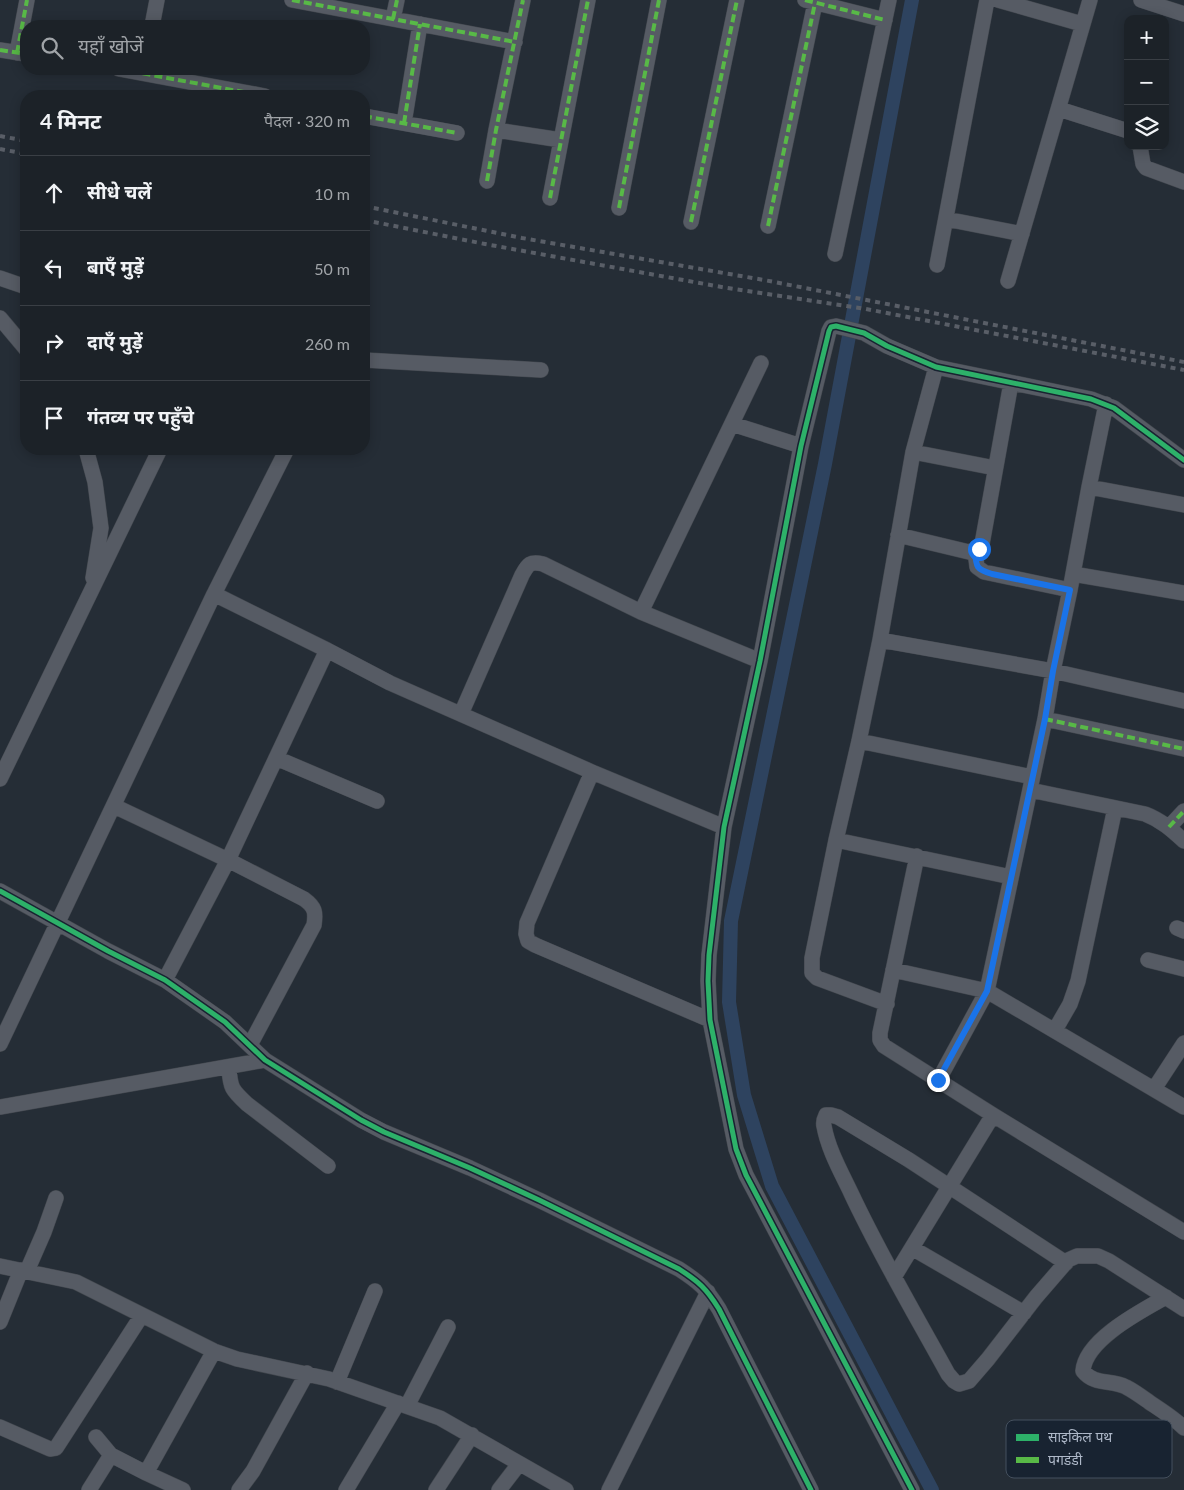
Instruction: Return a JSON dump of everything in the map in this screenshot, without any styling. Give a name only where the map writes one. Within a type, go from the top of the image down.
[{"type":"street","points":[[26,20],[28,0]]},
{"type":"street","points":[[153,20],[157,0]]},
{"type":"street","points":[[292,0],[515,42]]},
{"type":"street","points":[[394,19],[397,0]]},
{"type":"street","points":[[487,181],[523,0]]},
{"type":"street","points":[[550,198],[588,0]]},
{"type":"street","points":[[619,208],[659,0]]},
{"type":"street","points":[[691,222],[737,0]]},
{"type":"street","points":[[835,254],[889,0]]},
{"type":"street","points":[[937,265],[987,0]]},
{"type":"street","points":[[998,0],[1082,24]]},
{"type":"street","points":[[1008,281],[1090,0]]},
{"type":"street","points":[[1141,0],[1184,14]]},
{"type":"street","points":[[768,226],[810,1],[885,20]]},
{"type":"street","points":[[404,123],[420,24]]},
{"type":"street","points":[[0,50],[20,54]]},
{"type":"street","points":[[163,75],[236,90]]},
{"type":"street","points":[[1059,109],[1124,130]]},
{"type":"street","points":[[370,117],[457,133]]},
{"type":"street","points":[[496,130],[561,140]]},
{"type":"street","points":[[1141,150],[1143,164],[1146,168],[1184,182]]},
{"type":"street","points":[[946,219],[1022,234]]},
{"type":"street","points":[[0,278],[20,285]]},
{"type":"street","points":[[0,318],[20,342]]},
{"type":"street","points":[[912,1490],[746,1175],[736,1149],[710,1020],[709,955],[724,827],[760,662],[801,446],[827,336],[831,327],[864,333],[887,346],[936,367],[1091,399],[1106,404],[1184,460]]},
{"type":"street","points":[[370,360],[541,370]]},
{"type":"street","points":[[641,612],[761,363]]},
{"type":"street","points":[[887,1004],[817,978],[812,973],[812,958],[880,640],[913,452],[936,367]]},
{"type":"street","points":[[898,535],[969,552],[979,549],[982,544],[1012,383]]},
{"type":"street","points":[[938,1080],[987,991],[1045,719],[1106,404]]},
{"type":"street","points":[[732,424],[801,446]]},
{"type":"street","points":[[913,452],[995,468]]},
{"type":"street","points":[[88,455],[95,482],[101,528],[90,594]]},
{"type":"street","points":[[0,780],[157,455]]},
{"type":"street","points":[[0,1044],[214,594],[284,455]]},
{"type":"street","points":[[1089,486],[1184,505]]},
{"type":"street","points":[[975,551],[977,567],[984,572],[1070,590]]},
{"type":"street","points":[[461,714],[527,565],[535,562],[543,564],[641,612],[760,662]]},
{"type":"street","points":[[1074,574],[1184,593]]},
{"type":"street","points":[[214,594],[390,683],[592,772],[724,827]]},
{"type":"street","points":[[880,640],[1053,671],[1184,701]]},
{"type":"street","points":[[164,980],[228,860],[327,650]]},
{"type":"street","points":[[1045,719],[1184,749]]},
{"type":"street","points":[[859,741],[1031,783],[1115,808],[1145,814],[1169,827],[1184,841]]},
{"type":"street","points":[[276,758],[377,801]]},
{"type":"street","points":[[592,772],[527,922],[526,934],[528,940],[535,945],[710,1020]]},
{"type":"street","points":[[114,806],[228,860],[304,899],[312,905],[316,915],[314,926],[250,1045]]},
{"type":"street","points":[[1055,1030],[1070,1004],[1078,981],[1115,808]]},
{"type":"street","points":[[1169,827],[1184,811]]},
{"type":"street","points":[[836,840],[1011,877]]},
{"type":"street","points":[[917,856],[880,1034],[880,1040],[884,1046],[1184,1232]]},
{"type":"street","points":[[0,892],[164,980],[225,1022],[265,1060],[361,1120],[539,1200],[678,1269],[696,1281],[708,1292],[719,1309],[811,1490]]},
{"type":"street","points":[[1148,960],[1184,968]]},
{"type":"street","points":[[894,970],[987,991],[1184,1106]]},
{"type":"street","points":[[1154,1089],[1184,1042]]},
{"type":"street","points":[[0,1107],[265,1060]]},
{"type":"street","points":[[229,1067],[232,1088],[235,1093],[328,1166]]},
{"type":"street","points":[[1066,1263],[949,1186],[838,1117],[826,1115],[824,1124],[834,1158],[865,1223],[948,1374],[959,1384],[969,1380],[1066,1263],[1077,1256],[1098,1256],[1109,1261],[1184,1309]]},
{"type":"street","points":[[894,1277],[993,1115]]},
{"type":"street","points":[[0,1322],[44,1232],[56,1198]]},
{"type":"street","points":[[912,1248],[1024,1313]]},
{"type":"street","points":[[0,1266],[76,1282],[214,1351],[237,1359],[337,1382],[440,1418],[566,1490]]},
{"type":"street","points":[[337,1382],[375,1292]]},
{"type":"street","points":[[610,1490],[708,1292]]},
{"type":"street","points":[[1166,1297],[1113,1330],[1101,1340],[1088,1356],[1083,1371],[1094,1380],[1129,1388],[1184,1428]]},
{"type":"street","points":[[0,1427],[50,1449],[56,1448],[142,1315]]},
{"type":"street","points":[[346,1490],[402,1404],[448,1328]]},
{"type":"street","points":[[146,1473],[214,1351]]},
{"type":"street","points":[[239,1490],[253,1471],[307,1374]]},
{"type":"street","points":[[436,1490],[472,1435]]},
{"type":"street","points":[[96,1437],[111,1455],[183,1490]]},
{"type":"street","points":[[89,1490],[111,1455]]},
{"type":"street","points":[[499,1490],[519,1464]]},
{"type":"waterway","points":[[912,0],[825,464],[731,921],[729,1002],[744,1095],[772,1186],[932,1490]]},
{"type":"railway","points":[[0,136],[20,140]]},
{"type":"railway","points":[[0,149],[20,153]]},
{"type":"railway","points":[[370,207],[522,238],[764,280],[1184,362]]},
{"type":"railway","points":[[370,221],[727,288],[866,309],[1184,370]]},
{"type":"marked path","points":[[23,20],[27,0]]},
{"type":"marked path","points":[[292,0],[515,42]]},
{"type":"marked path","points":[[393,19],[397,0]]},
{"type":"marked path","points":[[487,181],[523,0]]},
{"type":"marked path","points":[[550,198],[588,0]]},
{"type":"marked path","points":[[619,208],[659,0]]},
{"type":"marked path","points":[[691,222],[737,0]]},
{"type":"marked path","points":[[805,0],[885,20]]},
{"type":"marked path","points":[[768,226],[815,3]]},
{"type":"marked path","points":[[404,123],[420,24]]},
{"type":"marked path","points":[[17,53],[20,37]]},
{"type":"marked path","points":[[0,50],[20,53]]},
{"type":"marked path","points":[[151,75],[233,90]]},
{"type":"marked path","points":[[370,117],[457,133]]},
{"type":"marked path","points":[[1045,719],[1184,749]]},
{"type":"marked path","points":[[1169,827],[1184,811]]},
{"type":"cycle path","points":[[912,1490],[746,1175],[736,1149],[710,1020],[709,955],[724,827],[760,661],[801,446],[829,331],[831,327],[836,326],[864,333],[887,346],[936,367],[1091,399],[1114,408],[1184,460]]},
{"type":"cycle path","points":[[0,891],[108,951],[165,980],[225,1022],[265,1060],[361,1120],[384,1132],[470,1168],[539,1200],[679,1269],[692,1278],[702,1286],[719,1309],[811,1490]]},
{"type":"route","points":[[938,1080],[987,991],[1045,719],[1070,590],[980,570],[975,563],[975,551],[979,549]]}]
